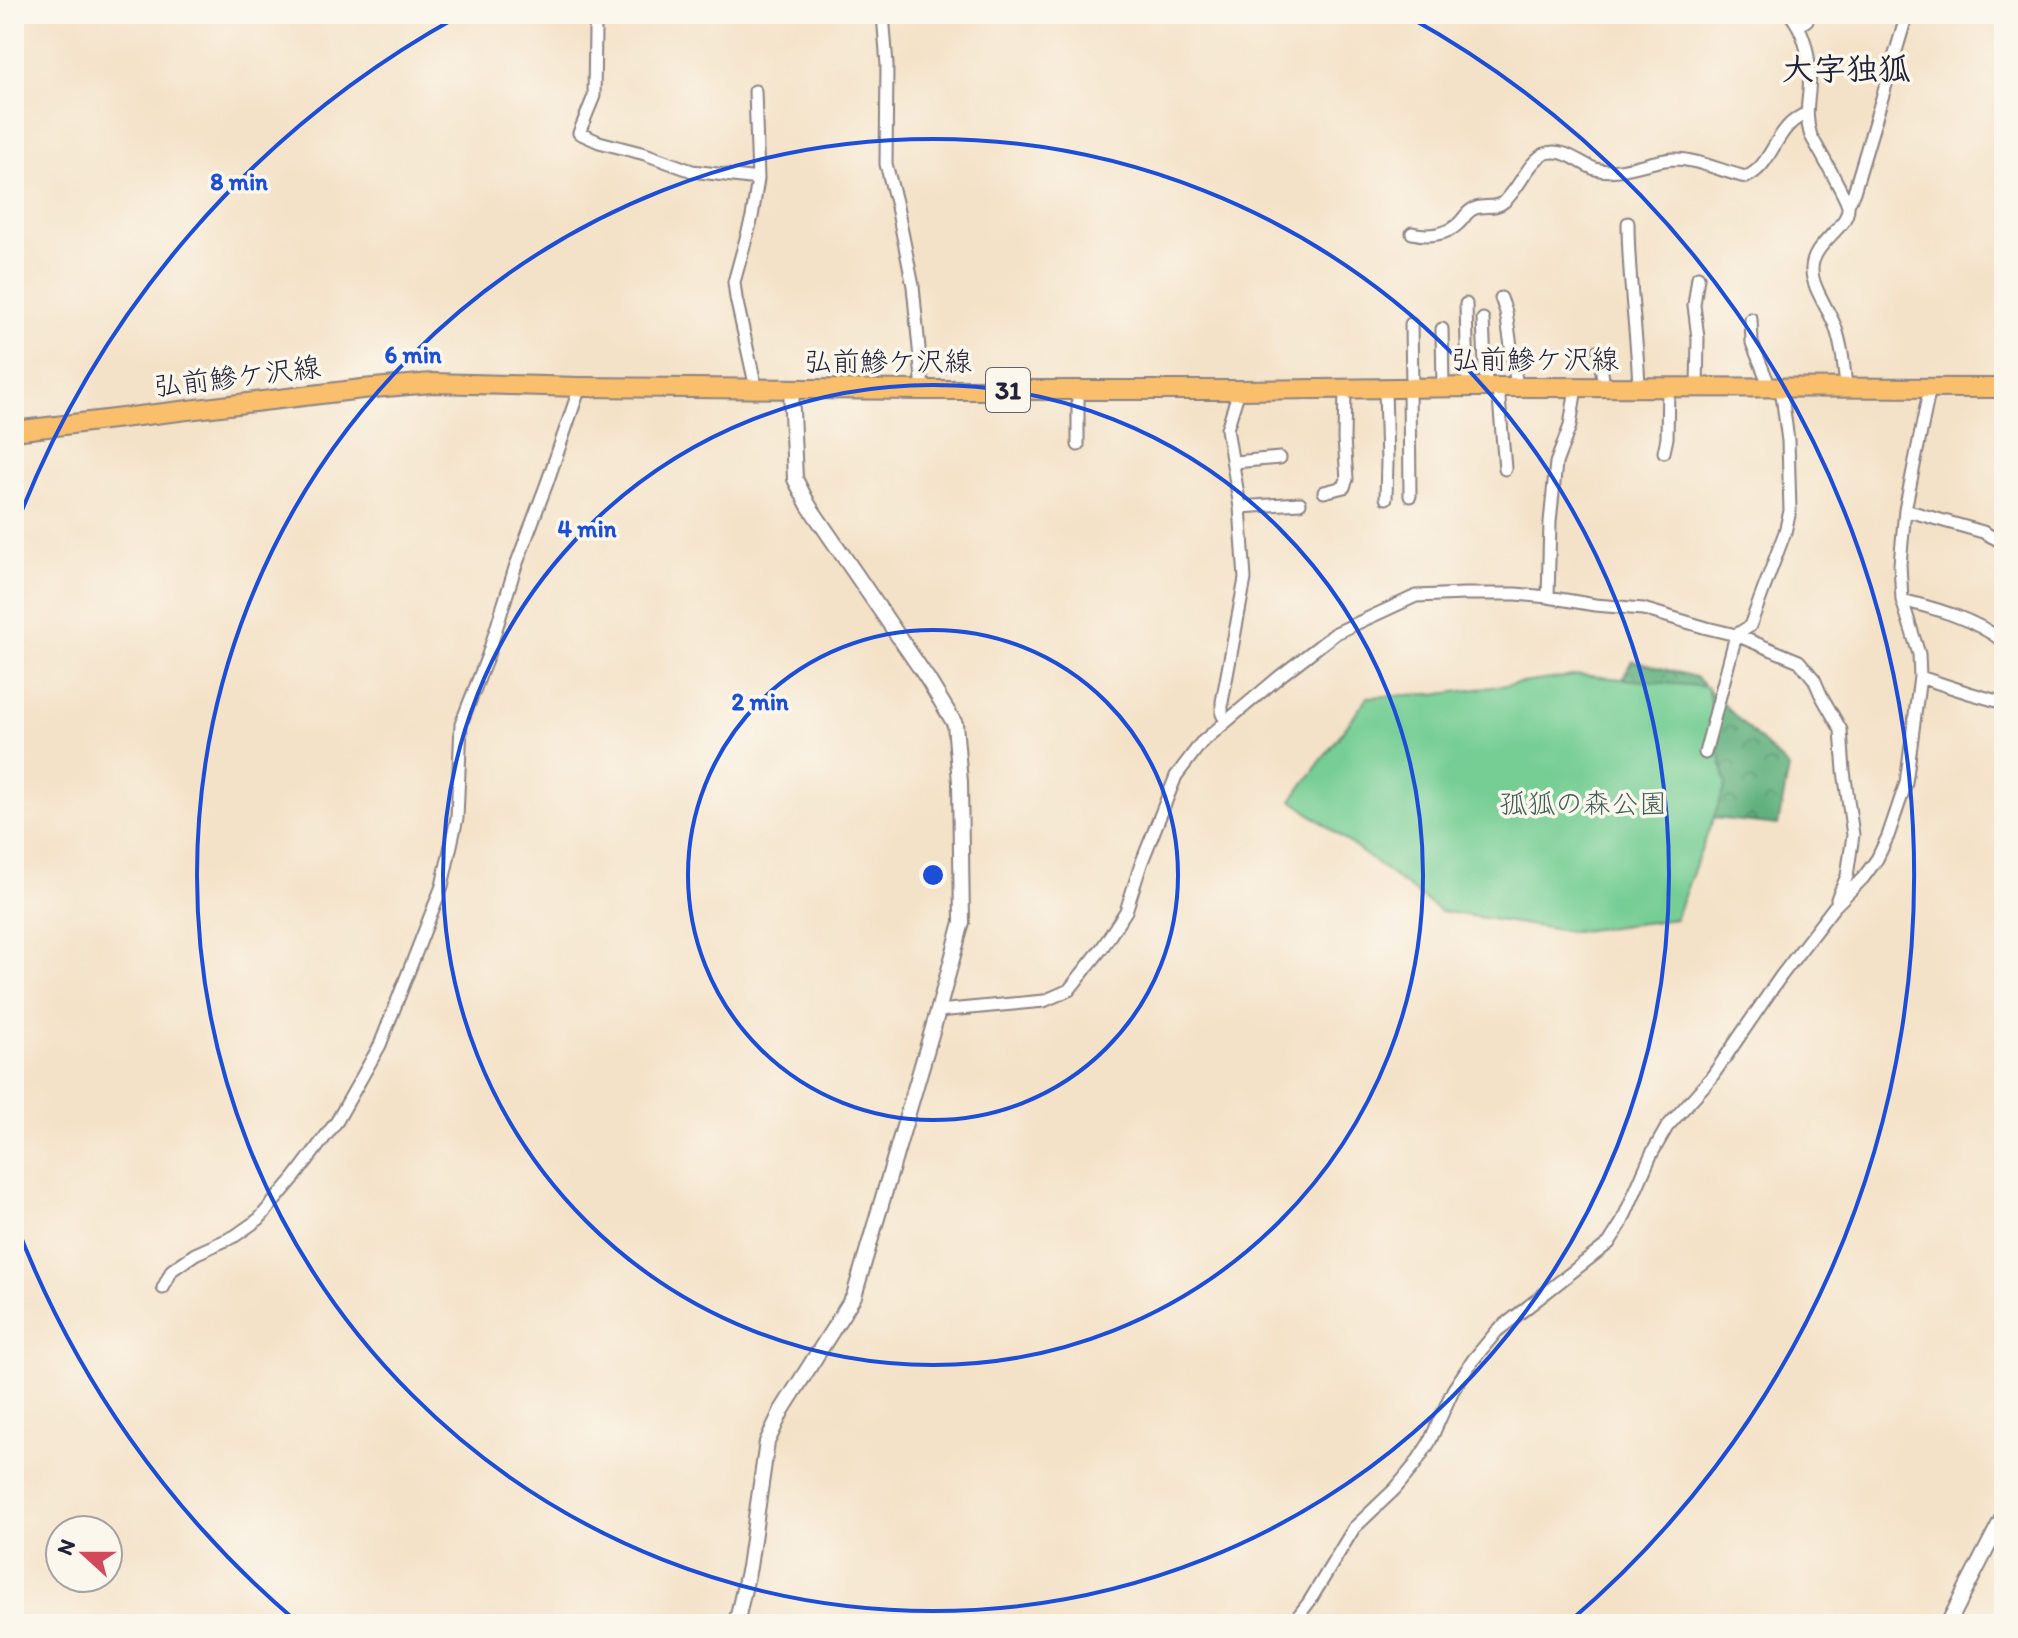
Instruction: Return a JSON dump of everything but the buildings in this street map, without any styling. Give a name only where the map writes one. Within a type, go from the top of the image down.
[{"type":"main road","name":"弘前鰺ケ沢線","points":[[14,431],[409,384],[923,390],[2004,388]]},
{"type":"street","points":[[883,14],[887,65],[886,164],[913,286],[923,390]]},
{"type":"street","points":[[1790,14],[1800,25],[1807,49],[1807,125],[1848,205]]},
{"type":"street","points":[[1800,25],[1810,14]]},
{"type":"street","points":[[1846,387],[1843,353],[1834,323],[1811,271],[1815,256],[1846,218],[1907,14]]},
{"type":"street","points":[[595,30],[594,96],[579,133],[692,171],[758,179]]},
{"type":"street","points":[[755,91],[758,179],[752,217],[734,282],[756,388]]},
{"type":"street","points":[[1412,233],[1440,234],[1450,231],[1468,211],[1504,203],[1533,163],[1552,151],[1564,153],[1597,170],[1623,170],[1653,161],[1675,159],[1746,177],[1763,165],[1791,123],[1806,113]]},
{"type":"street","points":[[1628,223],[1630,290],[1639,387]]},
{"type":"street","points":[[1697,387],[1698,338],[1694,305],[1698,277]]},
{"type":"street","points":[[1501,298],[1506,312],[1517,387]]},
{"type":"street","points":[[1466,304],[1505,469]]},
{"type":"street","points":[[1483,319],[1484,387]]},
{"type":"street","points":[[1705,753],[1736,635],[1750,626],[1790,511],[1788,441],[1775,387],[1752,343],[1751,319]]},
{"type":"street","points":[[1410,496],[1411,324]]},
{"type":"street","points":[[1442,329],[1443,387]]},
{"type":"street","points":[[1599,350],[1604,387]]},
{"type":"street","points":[[163,1288],[172,1270],[195,1254],[235,1236],[259,1219],[337,1121],[380,1045],[442,886],[457,818],[461,724],[488,655],[515,568],[580,387]]},
{"type":"street","points":[[1548,597],[1550,522],[1556,463],[1570,426],[1576,387]]},
{"type":"street","points":[[1664,452],[1668,387]]},
{"type":"street","points":[[1292,1624],[1354,1528],[1414,1466],[1429,1443],[1453,1390],[1497,1331],[1609,1243],[1667,1127],[1711,1078],[1781,976],[1834,907],[1877,859],[1906,783],[1920,677],[1919,654],[1902,600],[1900,564],[1905,510],[1930,387]]},
{"type":"street","points":[[736,1624],[749,1567],[767,1442],[782,1410],[854,1296],[962,922],[960,782],[955,724],[825,530],[795,479],[791,389]]},
{"type":"street","points":[[1324,492],[1344,487],[1347,479],[1345,389]]},
{"type":"street","points":[[1385,389],[1386,498]]},
{"type":"street","points":[[1078,390],[1078,445]]},
{"type":"street","points":[[1226,721],[1222,714],[1222,702],[1245,579],[1240,507],[1234,462],[1227,440],[1227,429],[1239,390]]},
{"type":"street","points":[[1234,462],[1280,458]]},
{"type":"street","points":[[1240,507],[1300,503]]},
{"type":"street","points":[[1905,510],[1983,532],[2004,543]]},
{"type":"street","points":[[938,1011],[1044,1001],[1069,990],[1126,911],[1176,776],[1201,743],[1336,633],[1416,596],[1548,597],[1643,609],[1736,635],[1799,661],[1814,679],[1841,730],[1853,835],[1847,876],[1834,907]]},
{"type":"street","points":[[1902,600],[1945,612],[2004,642]]},
{"type":"street","points":[[1920,677],[2004,703]]},
{"type":"street","points":[[1948,1624],[2004,1515]]},
{"type":"green space","points":[[1633,661],[1695,677],[1789,768],[1778,825],[1714,818],[1571,771]]},
{"type":"green space","name":"孤狐の森公園","points":[[1580,675],[1707,687],[1726,785],[1675,919],[1572,932],[1440,911],[1292,800],[1368,697],[1448,693]]},
{"type":"district","name":"大字独狐","points":[[1846,69]]}]
